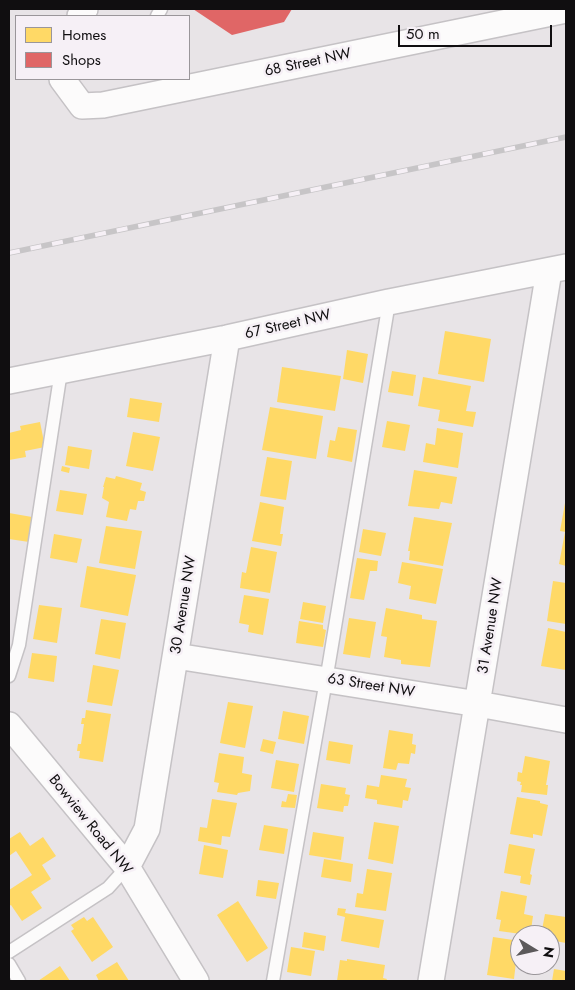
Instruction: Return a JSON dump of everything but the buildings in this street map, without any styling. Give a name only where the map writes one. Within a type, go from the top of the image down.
[{"type":"street","name":"68 Street NW","points":[[63,80],[82,106],[102,105],[166,85],[566,10]]},
{"type":"street","name":"67 Street NW","points":[[9,382],[227,338],[389,302],[558,269]]},
{"type":"street","name":"31 Avenue NW","points":[[431,981],[478,704],[558,269]]},
{"type":"street","name":"30 Avenue NW","points":[[127,867],[147,829],[227,338]]},
{"type":"street","name":"63 Street NW","points":[[176,656],[326,679],[566,720]]},
{"type":"street","name":"Bowview Road NW","points":[[9,725],[127,867],[196,981]]},
{"type":"lane","points":[[273,981],[389,302]]},
{"type":"lane","points":[[9,676],[19,645],[61,372]]},
{"type":"lane","points":[[9,952],[108,888],[127,867]]},
{"type":"lane","points":[[9,964],[20,981]]},
{"type":"railway","points":[[9,253],[566,137]]}]
